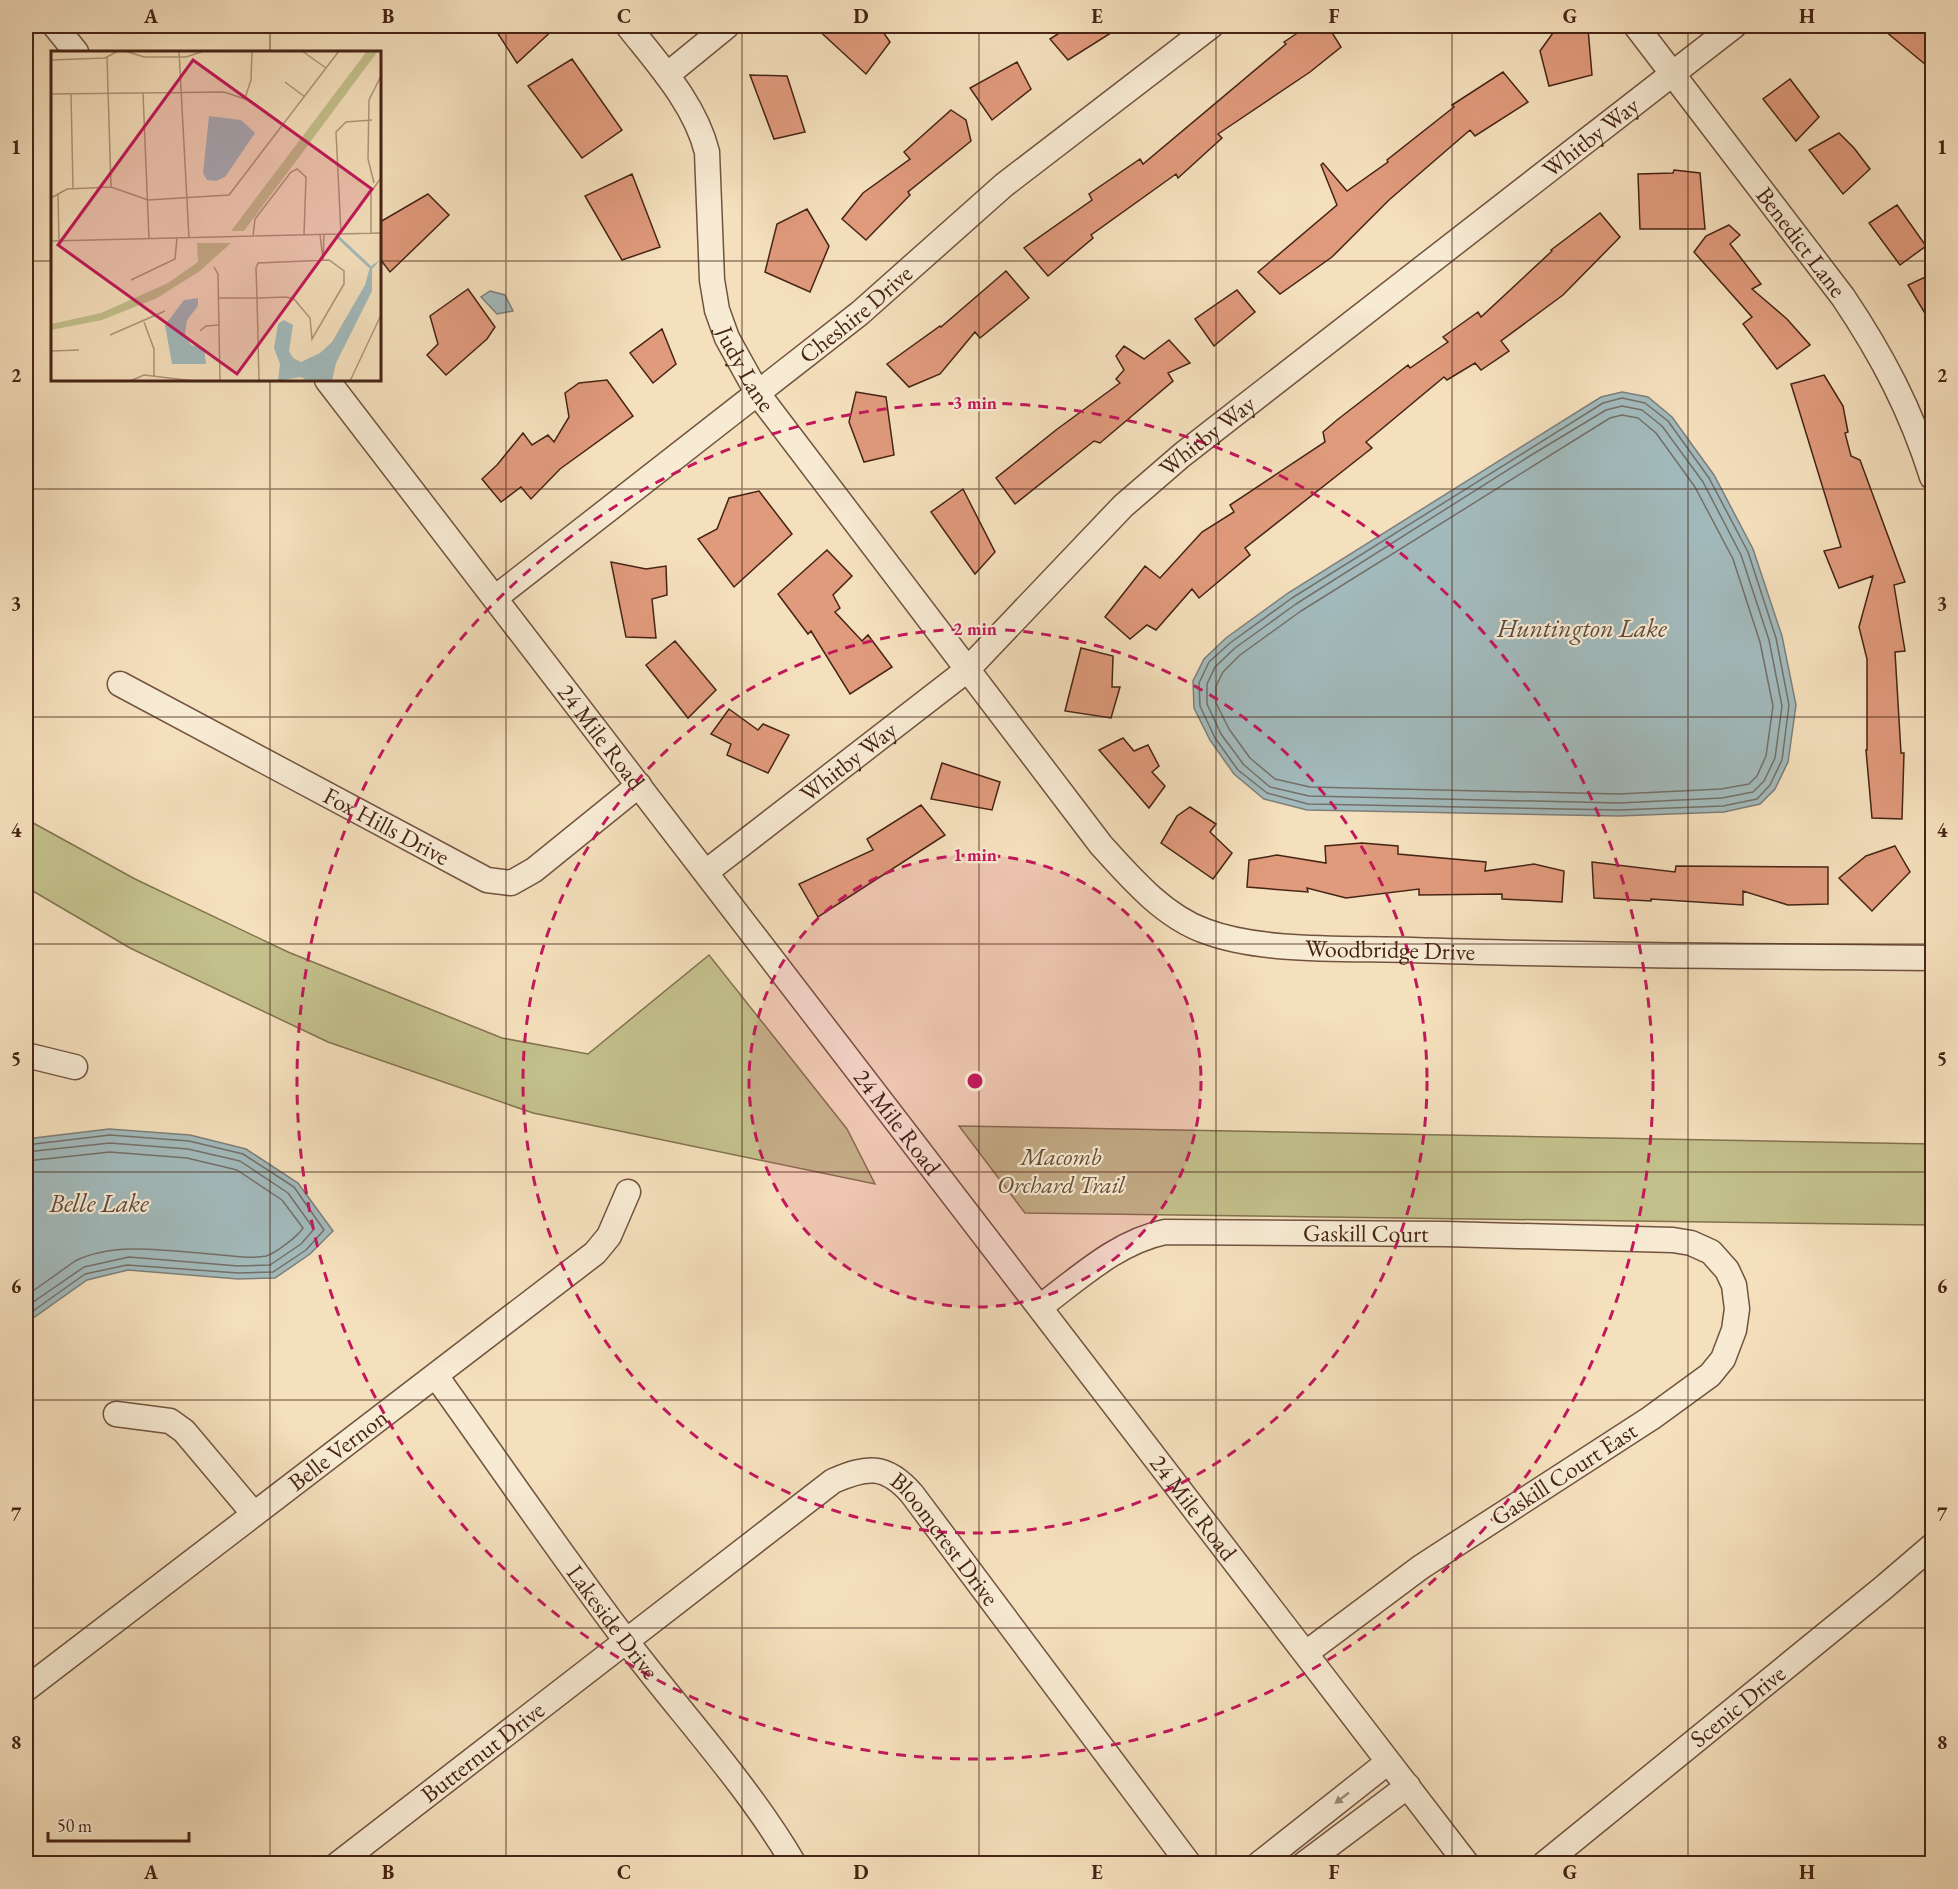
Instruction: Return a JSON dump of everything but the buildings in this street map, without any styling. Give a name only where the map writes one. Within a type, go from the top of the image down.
[{"type":"street","points":[[55,26],[75,51]]},
{"type":"street","name":"Judy Lane","points":[[628,26],[667,75],[697,121],[703,137],[707,152],[712,280],[717,310],[727,338],[758,394],[967,670]]},
{"type":"street","points":[[667,75],[726,26]]},
{"type":"street","name":"Cheshire Drive","points":[[495,598],[860,313],[1004,185],[1211,26]]},
{"type":"street","name":"Benedict Lane","points":[[1636,26],[1843,297],[1870,337],[1906,405],[1932,477]]},
{"type":"street","name":"Whitby Way","points":[[706,872],[967,670],[1123,506],[1182,455],[1734,26]]},
{"type":"street","name":"24 Mile Road","points":[[328,381],[1467,1863]]},
{"type":"street","name":"Woodbridge Drive","points":[[967,670],[1101,846],[1126,873],[1167,910],[1202,930],[1221,937],[1274,945],[1441,951],[1932,958]]},
{"type":"street","name":"Fox Hills Drive","points":[[120,684],[487,880],[511,883],[534,870],[639,784]]},
{"type":"street","points":[[26,1055],[75,1067]]},
{"type":"street","name":"Belle Vernon","points":[[26,1689],[595,1253],[609,1236],[628,1192]]},
{"type":"street","name":"Gaskill Court","points":[[1040,1307],[1125,1245],[1146,1236],[1165,1232],[1445,1234],[1673,1240],[1691,1243],[1711,1252]]},
{"type":"street","name":"Gaskill Court East","points":[[1306,1653],[1421,1567],[1651,1418],[1710,1375],[1724,1359],[1734,1330],[1737,1309],[1734,1285],[1727,1270],[1711,1252]]},
{"type":"street","name":"Lakeside Drive","points":[[436,1376],[627,1642],[750,1797],[794,1863]]},
{"type":"street","points":[[116,1414],[170,1421],[184,1431],[254,1514]]},
{"type":"street","name":"Bloomcrest Drive","points":[[627,1642],[833,1481],[854,1472],[878,1469],[897,1478],[912,1494],[1189,1863]]},
{"type":"street","name":"Scenic Drive","points":[[1544,1863],[1884,1588],[1932,1546]]},
{"type":"street","name":"Butternut Drive","points":[[338,1863],[627,1642]]},
{"type":"street","points":[[1259,1863],[1388,1762]]},
{"type":"street","points":[[1304,1863],[1408,1786]]},
{"type":"green space","points":[[26,819],[135,879],[288,952],[502,1038],[588,1054],[709,955],[847,1129],[875,1184],[533,1113],[328,1042],[130,948],[26,887]]},
{"type":"green space","name":"Macomb Orchard Trail","points":[[959,1126],[1932,1144],[1932,1225],[1025,1213]]},
{"type":"water","points":[[490,291],[505,295],[513,311],[497,314],[481,297]]},
{"type":"water","name":"Huntington Lake","points":[[1622,392],[1648,397],[1672,417],[1714,475],[1753,549],[1782,636],[1796,705],[1788,762],[1775,789],[1760,804],[1724,812],[1619,816],[1307,810],[1264,799],[1234,774],[1210,740],[1194,708],[1193,681],[1204,659],[1226,638],[1288,593],[1601,397]]},
{"type":"water","name":"Belle Lake","points":[[109,1129],[190,1135],[246,1149],[298,1183],[333,1231],[310,1254],[275,1278],[238,1279],[128,1270],[87,1280],[26,1323],[26,1139]]}]
